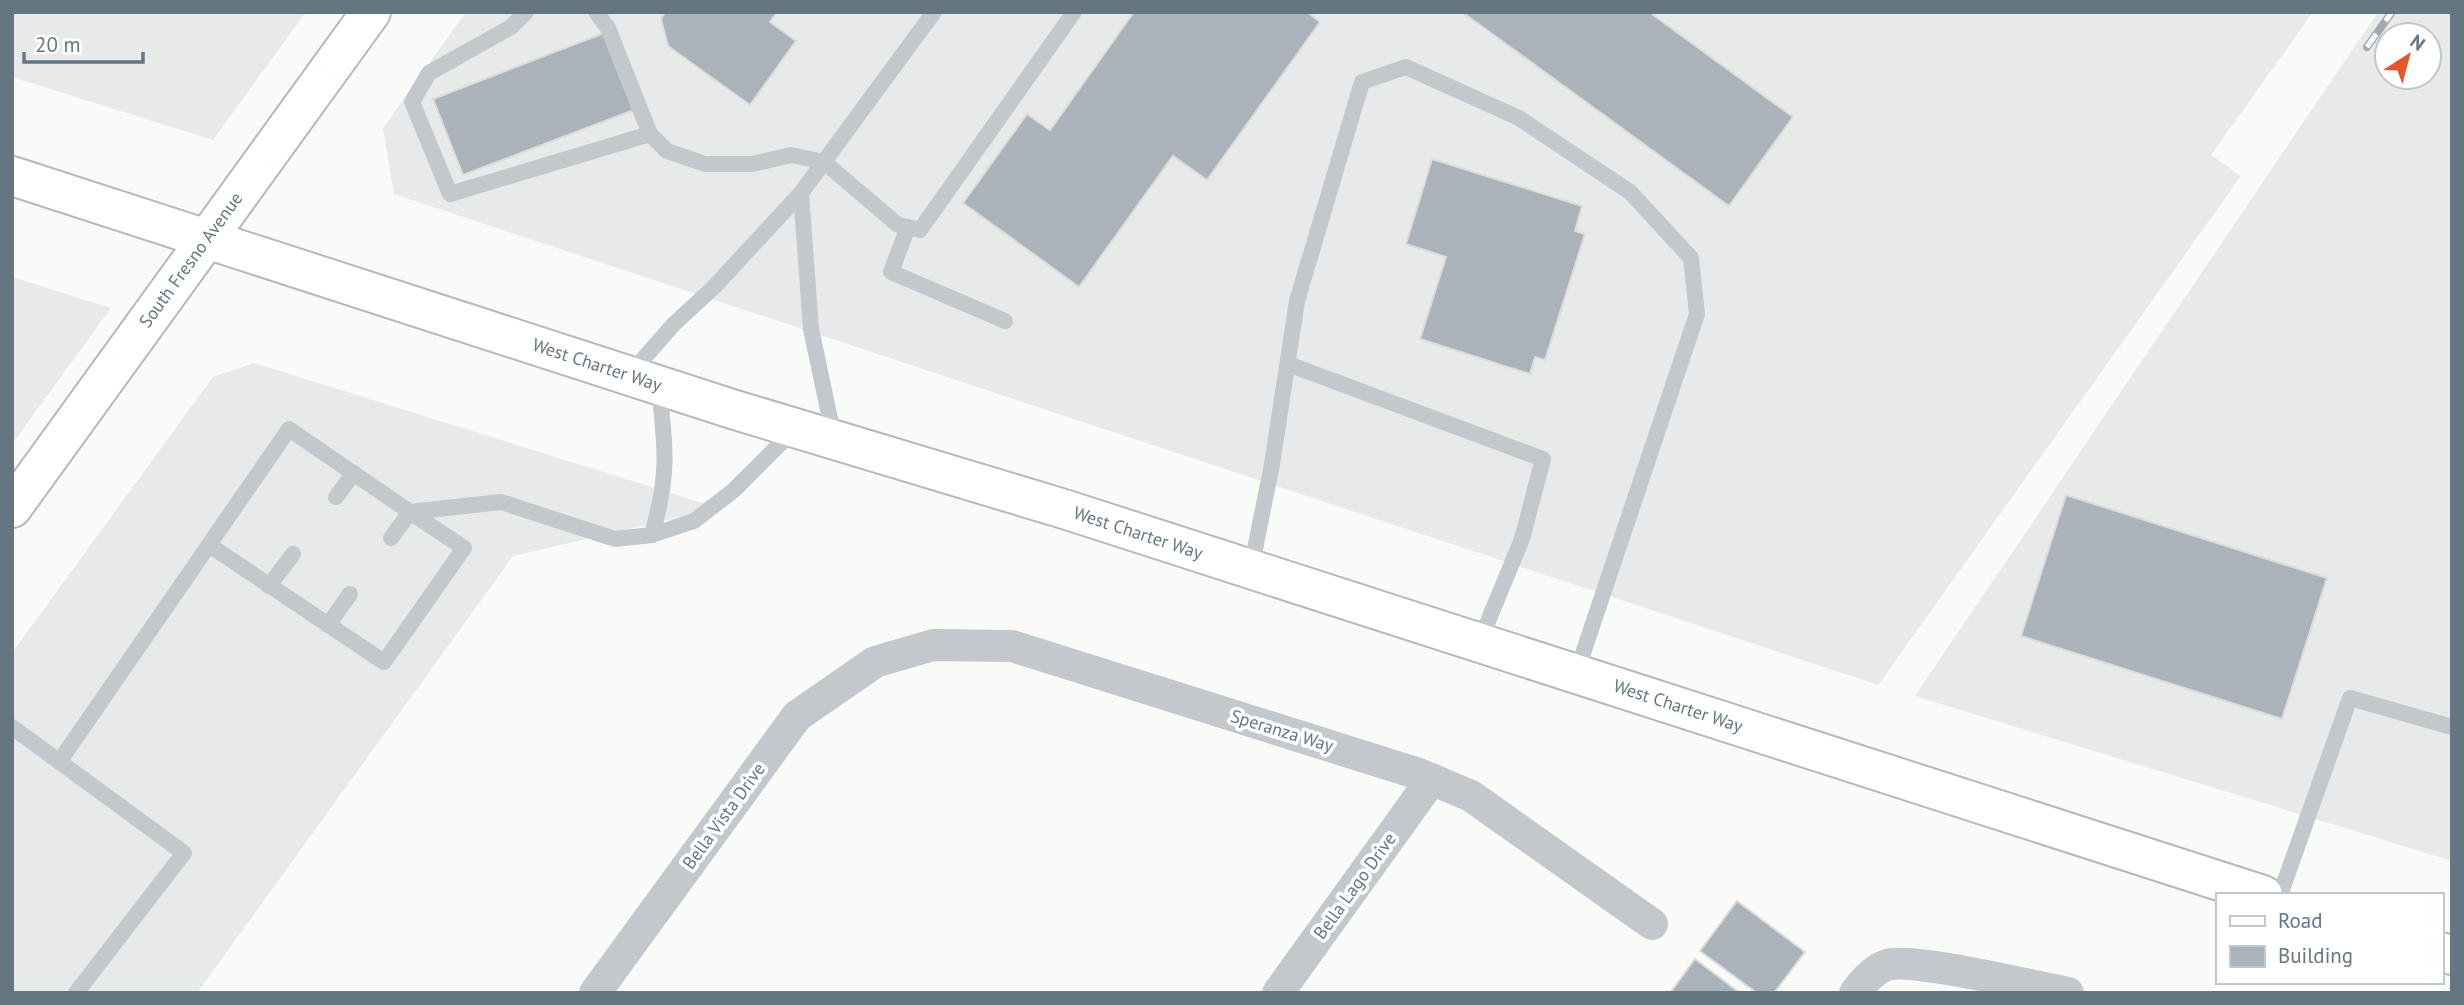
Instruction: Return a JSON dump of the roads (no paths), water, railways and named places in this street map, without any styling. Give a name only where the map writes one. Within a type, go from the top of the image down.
[{"type":"main road","name":"South Fresno Avenue","points":[[12,508],[371,12]]},
{"type":"main road","name":"West Charter Way","points":[[12,176],[644,380],[1251,569],[2257,893]]},
{"type":"street","name":"Speranza Way","points":[[875,662],[933,645],[1012,646],[1432,779],[1471,796],[1652,924]]},
{"type":"street","name":"Bella Vista Drive","points":[[595,993],[797,716],[875,662]]},
{"type":"street","name":"Bella Lago Drive","points":[[1278,993],[1432,779]]},
{"type":"street","points":[[1855,993],[1864,980],[1888,965],[1932,967],[2068,993]]},
{"type":"lane","points":[[526,12],[511,27],[429,72],[412,102],[450,194],[650,134]]},
{"type":"lane","points":[[596,12],[608,28],[650,134],[667,151],[705,164],[752,164],[791,155],[824,163],[898,225],[920,230],[1074,12]]},
{"type":"lane","points":[[652,535],[663,494],[667,457],[644,380],[801,193],[934,12]]},
{"type":"lane","points":[[1251,569],[1297,301],[1362,82],[1406,67],[1519,118],[1630,192],[1691,258],[1697,314],[1576,674]]},
{"type":"lane","points":[[801,193],[811,329],[835,440]]},
{"type":"lane","points":[[908,227],[891,272],[1005,321]]},
{"type":"lane","points":[[1288,364],[1543,459],[1522,539],[1479,643]]},
{"type":"lane","points":[[391,537],[410,512],[502,502],[615,539],[652,535],[694,522],[734,490],[796,428]]},
{"type":"lane","points":[[59,762],[289,429],[464,548],[384,662],[209,545]]},
{"type":"lane","points":[[336,497],[354,472]]},
{"type":"lane","points":[[270,586],[293,554]]},
{"type":"lane","points":[[328,625],[350,594]]},
{"type":"lane","points":[[2281,893],[2350,698],[2452,727]]},
{"type":"lane","points":[[12,727],[184,853],[76,993]]},
{"type":"railway","points":[[2367,47],[2392,12]]}]
